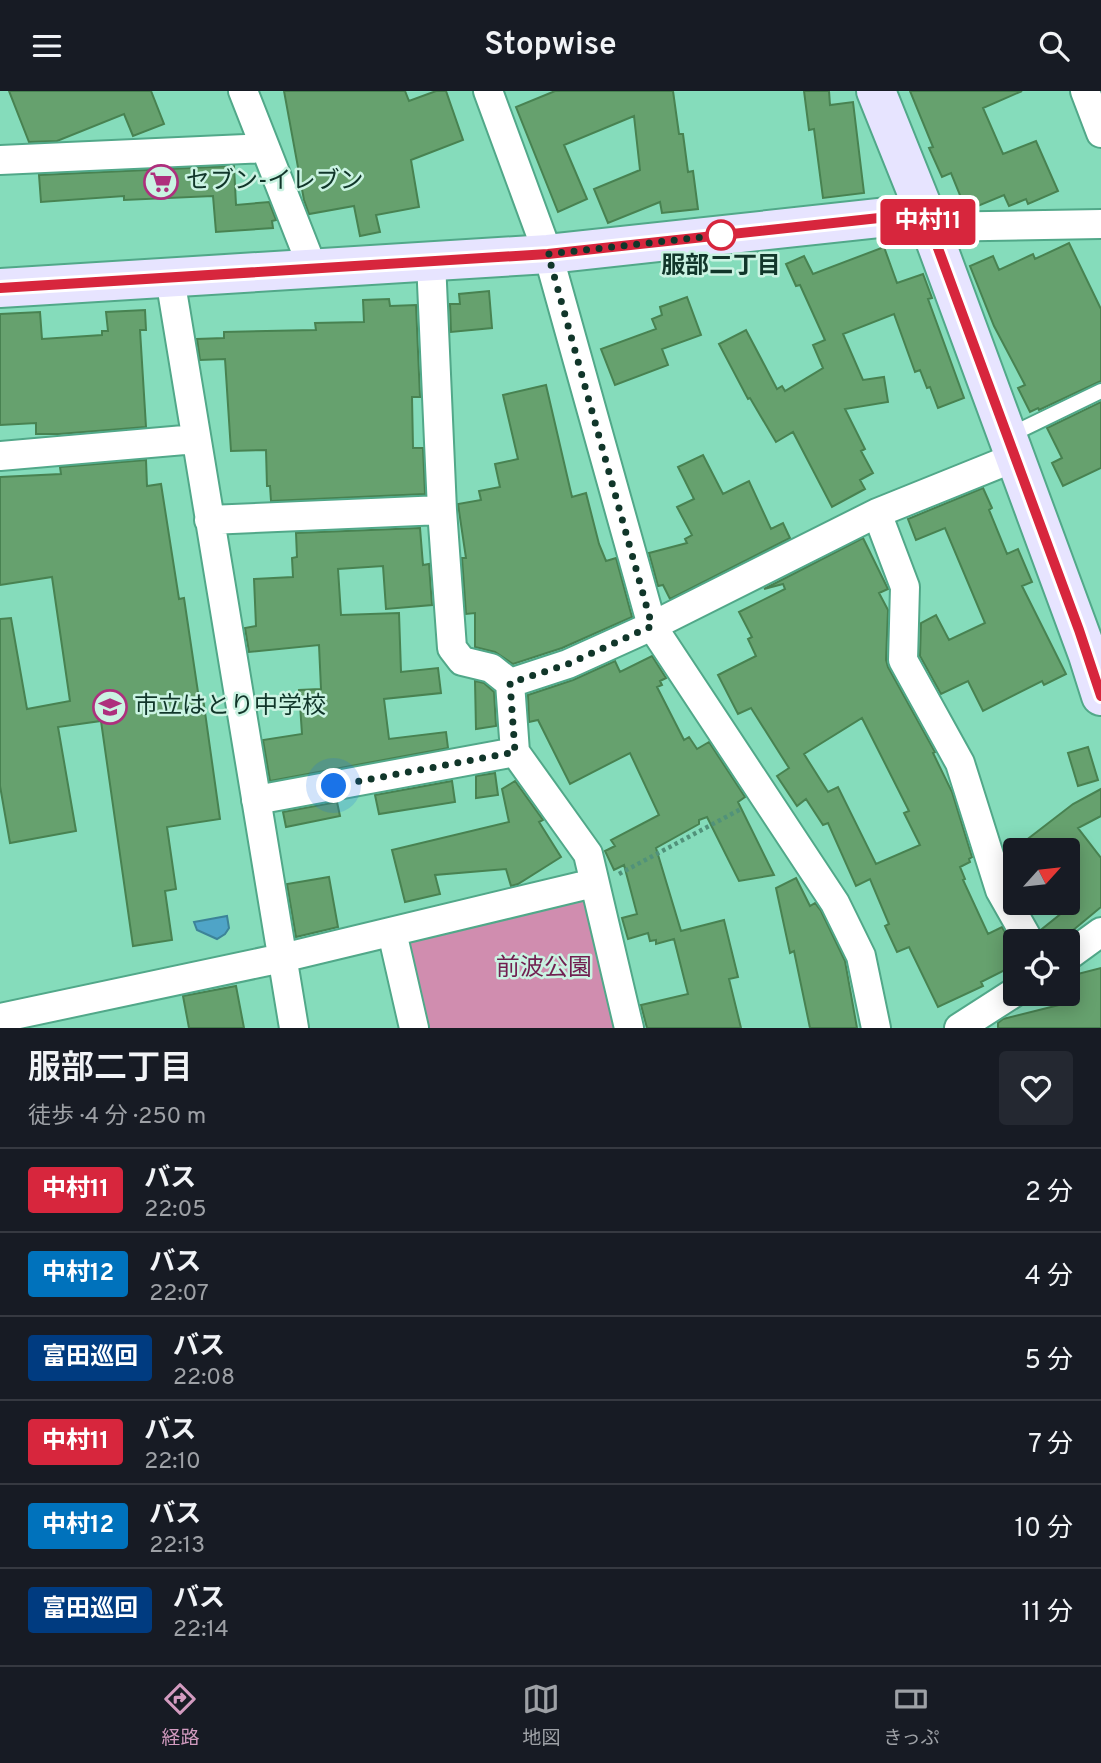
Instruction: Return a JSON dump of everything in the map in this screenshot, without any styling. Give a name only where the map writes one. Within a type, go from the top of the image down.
[{"type":"street","points":[[243,91],[313,269]]},
{"type":"street","points":[[488,91],[548,254],[652,626],[835,903],[861,956],[876,1028]]},
{"type":"street","points":[[876,91],[928,220],[1012,446],[1095,652],[1101,696]]},
{"type":"street","points":[[1085,91],[1101,133]]},
{"type":"street","points":[[0,160],[265,148]]},
{"type":"street","points":[[0,288],[548,254],[928,220],[1101,224]]},
{"type":"street","points":[[431,261],[442,510],[452,648],[462,661],[491,668],[510,683],[515,752],[588,855],[629,1028]]},
{"type":"street","points":[[170,278],[294,1028]]},
{"type":"street","points":[[0,456],[196,439]]},
{"type":"street","points":[[510,683],[568,664],[652,626],[1012,446]]},
{"type":"street","points":[[209,520],[442,510]]},
{"type":"street","points":[[877,513],[905,587],[903,660],[960,763],[1000,890],[1022,929]]},
{"type":"street","points":[[256,800],[515,752]]},
{"type":"street","points":[[0,1018],[282,958],[595,885]]},
{"type":"street","points":[[392,932],[414,1028]]},
{"type":"street","points":[[1080,947],[1101,932]]},
{"type":"street","points":[[959,1028],[1003,1000]]},
{"type":"lane","points":[[1012,446],[1101,391]]},
{"type":"path","points":[[595,885],[764,797]]},
{"type":"green space","name":"前波公園","points":[[583,897],[590,902],[619,1028],[422,1028],[408,942]]},
{"type":"water","points":[[227,916],[229,928],[217,939],[197,930],[194,922]]},
{"type":"building","points":[[9,91],[151,91],[164,124],[133,136],[124,114],[57,141],[29,142]]},
{"type":"building","points":[[284,91],[405,91],[409,101],[436,91],[446,91],[463,140],[411,160],[419,207],[376,215],[380,232],[360,236],[354,206],[309,214],[304,200]]},
{"type":"building","points":[[555,91],[673,91],[679,134],[683,134],[688,172],[693,171],[698,209],[662,213],[660,202],[608,223],[594,189],[640,170],[634,116],[564,145],[587,199],[558,212],[516,107]]},
{"type":"building","points":[[804,91],[829,91],[830,105],[853,102],[864,193],[823,198],[814,129],[809,130]]},
{"type":"building","points":[[910,91],[1022,91],[983,108],[1003,154],[1036,141],[1058,191],[1028,204],[1026,199],[1009,206],[1004,195],[973,208],[971,202],[964,205],[951,173],[942,177]]},
{"type":"building","points":[[234,166],[236,205],[269,202],[276,220],[272,221],[273,228],[216,232],[213,196],[124,200],[124,196],[41,202],[39,175]]},
{"type":"building","points":[[1069,243],[1101,309],[1101,381],[1030,412],[1018,388],[1025,385],[994,326],[970,266],[993,256],[999,270],[1033,254],[1035,259]]},
{"type":"building","points":[[884,247],[897,283],[923,274],[932,298],[928,299],[964,398],[938,408],[920,370],[915,372],[894,314],[843,334],[863,380],[884,377],[888,402],[845,409],[865,449],[861,451],[873,473],[860,480],[865,489],[832,507],[793,432],[776,442],[750,398],[748,399],[719,344],[746,330],[777,389],[782,386],[785,391],[823,368],[813,345],[825,340],[800,285],[796,286],[786,264],[804,256],[813,274]]},
{"type":"building","points":[[489,291],[492,328],[451,332],[450,304],[460,304],[459,294]]},
{"type":"building","points":[[687,297],[701,335],[662,349],[668,365],[615,385],[601,349],[656,329],[652,319],[662,315],[660,307]]},
{"type":"building","points":[[389,299],[390,306],[416,305],[420,397],[412,397],[413,448],[423,448],[425,494],[271,501],[270,486],[267,486],[266,450],[231,451],[225,359],[200,360],[197,339],[224,338],[224,332],[316,330],[315,323],[364,322],[363,300]]},
{"type":"building","points":[[145,310],[146,330],[140,330],[146,427],[36,434],[36,423],[0,425],[0,314],[40,312],[42,339],[102,335],[102,331],[108,331],[106,312]]},
{"type":"building","points":[[546,385],[572,497],[586,493],[599,544],[606,561],[616,558],[632,617],[562,648],[513,664],[495,652],[475,647],[475,613],[466,614],[462,558],[466,558],[458,504],[481,500],[479,491],[500,487],[495,464],[518,459],[503,395]]},
{"type":"building","points":[[1101,402],[1101,468],[1063,486],[1052,463],[1062,458],[1047,428]]},
{"type":"building","points":[[703,455],[723,494],[749,481],[771,529],[783,523],[790,538],[670,599],[663,585],[658,586],[649,553],[687,543],[685,539],[692,535],[677,507],[694,499],[678,467]]},
{"type":"building","points":[[146,460],[147,486],[161,484],[179,599],[184,598],[199,699],[203,698],[220,819],[167,827],[176,889],[165,891],[172,940],[133,946],[101,721],[58,727],[76,831],[10,843],[0,786],[0,619],[11,618],[27,709],[70,701],[52,577],[0,585],[0,477],[61,474],[60,467]]},
{"type":"building","points":[[983,488],[1007,554],[1018,549],[1032,582],[1022,586],[1066,674],[1044,685],[1042,681],[983,711],[968,681],[941,694],[920,656],[921,623],[936,615],[949,640],[985,623],[945,528],[916,540],[908,519]]},
{"type":"building","points":[[420,528],[423,565],[429,564],[432,605],[386,609],[383,566],[338,569],[341,615],[399,613],[401,672],[438,668],[441,693],[384,699],[389,739],[446,732],[448,748],[270,781],[263,740],[302,734],[299,690],[321,689],[319,645],[249,652],[245,628],[256,626],[254,579],[293,577],[292,558],[297,557],[296,533]]},
{"type":"building","points":[[863,538],[888,589],[879,593],[888,610],[888,667],[935,752],[933,753],[952,792],[972,857],[970,862],[960,867],[965,879],[963,880],[988,934],[1002,927],[1003,929],[1003,971],[981,982],[983,986],[938,1007],[909,947],[897,952],[885,926],[889,924],[870,879],[856,886],[828,823],[823,825],[806,799],[797,806],[777,776],[789,768],[751,708],[738,714],[718,675],[756,656],[748,639],[752,637],[739,612],[785,589],[783,584],[764,589]],"holes":[[[862,718],[909,811],[904,813],[920,845],[876,864],[838,787],[828,792],[804,754]]]},
{"type":"building","points":[[652,656],[666,678],[660,681],[662,685],[657,687],[684,740],[689,737],[697,749],[709,742],[745,797],[738,802],[774,875],[739,881],[707,817],[656,848],[681,931],[724,920],[738,977],[729,979],[741,1028],[647,1028],[641,1005],[688,994],[674,939],[656,944],[656,940],[650,941],[648,933],[628,939],[622,918],[637,914],[624,865],[614,870],[605,851],[615,846],[611,840],[659,815],[630,753],[570,784],[538,720],[529,722],[528,695],[573,680],[615,661],[620,672]]},
{"type":"building","points":[[475,681],[484,683],[494,692],[496,726],[476,729]]},
{"type":"building","points":[[1088,747],[1098,780],[1078,786],[1068,753]]},
{"type":"building","points":[[495,773],[498,795],[476,798],[476,776]]},
{"type":"building","points":[[452,781],[455,802],[379,814],[375,795]]},
{"type":"building","points":[[515,781],[543,820],[539,822],[561,857],[511,886],[506,869],[435,875],[440,894],[405,902],[392,850],[509,822],[502,789]]},
{"type":"building","points":[[1101,789],[1101,816],[1078,828],[1101,858],[1101,907],[1074,929],[1042,929],[1059,915],[1080,915],[1080,838],[1029,838],[1073,804]]},
{"type":"building","points":[[337,802],[340,816],[286,827],[283,812]]},
{"type":"building","points":[[329,877],[338,927],[296,937],[287,884]]},
{"type":"building","points":[[796,878],[810,906],[815,903],[821,911],[845,961],[857,1028],[810,1028],[794,951],[790,953],[776,888]]},
{"type":"building","points":[[1101,968],[1101,1028],[998,1028],[998,1023],[1003,1019],[1055,1006],[1080,1006],[1080,973]]},
{"type":"building","points":[[236,986],[244,1028],[189,1028],[183,996]]},
{"type":"bus line","name":"中村11","points":[[0,288],[548,254],[925,213],[1101,696]]},
{"type":"place","name":"セブン-イレブン","points":[[161,182]]},
{"type":"place","name":"服部二丁目","points":[[721,235]]},
{"type":"place","name":"市立はとり中学校","points":[[110,707]]},
{"type":"route","points":[[334,786],[515,752],[510,683],[568,664],[652,626],[548,254],[721,235]]}]
